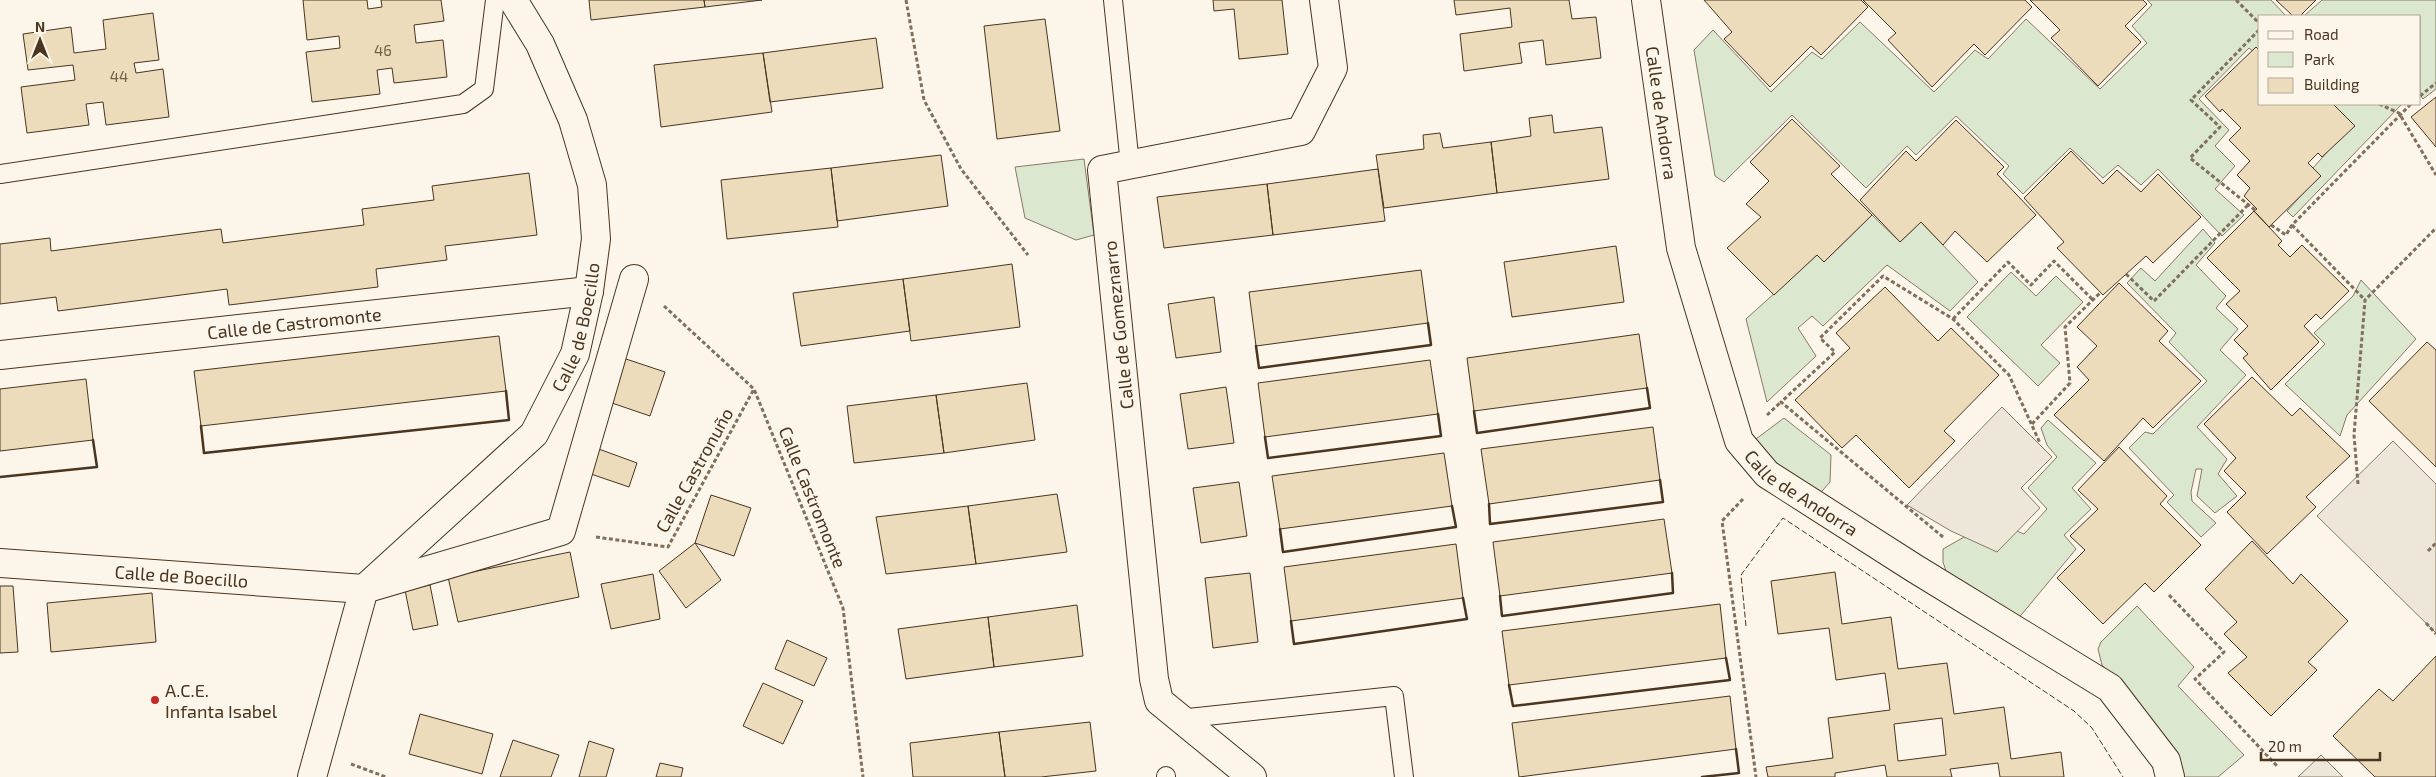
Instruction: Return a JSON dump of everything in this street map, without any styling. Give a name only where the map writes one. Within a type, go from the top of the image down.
[{"type":"street","name":"Calle de Boecillo","points":[[364,590],[534,434],[575,354],[589,291],[596,239],[592,185],[573,120],[540,44],[513,0]]},
{"type":"street","name":"Calle de Gomeznarro","points":[[1252,777],[1159,701],[1154,679],[1102,170],[1301,131],[1332,68],[1324,0]]},
{"type":"street","name":"Calle de Andorra","points":[[1646,0],[1681,248],[1739,441],[1767,474],[1914,568],[2110,688],[2166,761],[2170,777]]},
{"type":"street","points":[[561,531],[634,279]]},
{"type":"street","name":"Calle de Castromonte","points":[[0,355],[589,291]]},
{"type":"street","name":"Calle de Boecillo","points":[[0,563],[364,590],[561,531]]},
{"type":"street","points":[[312,777],[364,590]]},
{"type":"lane","points":[[0,174],[463,104],[484,88],[495,0]]},
{"type":"lane","points":[[1112,0],[1130,164]]},
{"type":"lane","points":[[1179,719],[1394,696],[1404,777]]},
{"type":"path","points":[[906,0],[924,100],[960,168],[1028,255]]},
{"type":"path","points":[[2236,0],[2258,22]]},
{"type":"path","points":[[2255,210],[2190,158],[2220,127],[2191,100],[2258,31]]},
{"type":"path","points":[[2421,95],[2436,83]]},
{"type":"path","points":[[2381,105],[2399,113],[2436,175]]},
{"type":"path","points":[[2271,225],[2286,235],[2292,225],[2399,113],[2410,105]]},
{"type":"path","points":[[2126,274],[2154,301],[2248,205]]},
{"type":"path","points":[[2292,225],[2365,300]]},
{"type":"path","points":[[2358,484],[2354,435],[2365,300],[2436,228]]},
{"type":"path","points":[[1953,318],[2008,262],[2031,285],[2054,261],[2093,300]]},
{"type":"path","points":[[1943,537],[1781,402],[1835,352],[1820,338],[1883,276],[1953,318],[2009,375],[2040,443]]},
{"type":"path","name":"Calle Castromonte","points":[[634,279],[754,389],[844,608],[863,777]]},
{"type":"path","points":[[2032,424],[2070,383],[2066,327],[2100,293]]},
{"type":"path","name":"Calle Castronuño","points":[[561,531],[668,547],[754,389]]},
{"type":"path","points":[[1756,777],[1722,521],[1767,474]]},
{"type":"path","points":[[2428,551],[2436,543]]},
{"type":"path","points":[[2169,595],[2224,652],[2195,679],[2278,767]]},
{"type":"path","points":[[2426,623],[2436,634]]},
{"type":"green space","points":[[2147,0],[2271,0],[2285,15],[2258,15],[2258,55],[2249,48],[2199,99],[2229,130],[2215,146],[2235,166],[2215,189],[2244,215],[2222,236],[2158,169],[2141,185],[2118,165],[2103,178],[2070,148],[2023,194],[2003,174],[2009,166],[1956,116],[1916,155],[1907,146],[1866,188],[1792,115],[1724,182],[1715,176],[1694,50],[1713,30],[1771,92],[1812,52],[1822,59],[1860,22],[1934,92],[1975,50],[1988,59],[2026,19],[2100,89],[2147,43],[2132,26],[2152,5]]},
{"type":"green space","points":[[2322,0],[2436,0],[2436,89],[2423,99],[2421,96],[2421,15],[2305,15]]},
{"type":"green space","points":[[2327,105],[2401,105],[2293,217],[2287,211],[2318,177],[2313,168],[2350,126]]},
{"type":"green space","points":[[1084,159],[1094,235],[1076,240],[1025,218],[1015,167]]},
{"type":"green space","points":[[1872,215],[1900,242],[1921,222],[1978,282],[1950,311],[1887,265],[1823,326],[1812,316],[1798,328],[1816,356],[1767,402],[1746,319],[1817,255],[1824,262]]},
{"type":"green space","points":[[2203,229],[2215,243],[2196,265],[2226,296],[2216,308],[2238,329],[2220,350],[2246,375],[2197,427],[2227,459],[2218,474],[2237,496],[2215,513],[2197,496],[2202,469],[2196,469],[2191,492],[2192,501],[2216,523],[2201,537],[2167,502],[2174,495],[2129,448],[2145,432],[2153,434],[2207,381],[2169,342],[2176,333],[2127,283],[2141,268],[2155,281]]},
{"type":"green space","points":[[2011,272],[2036,296],[2056,276],[2083,302],[2041,345],[2060,363],[2038,386],[1967,317]]},
{"type":"green space","points":[[2361,280],[2416,339],[2347,415],[2340,436],[2285,384],[2325,344],[2314,333],[2353,296]]},
{"type":"green space","points":[[1784,418],[1831,455],[1830,482],[1816,498],[1760,452],[1756,439]]},
{"type":"green space","points":[[2048,420],[2096,463],[2072,488],[2091,509],[2064,535],[2076,549],[2017,620],[1950,583],[1943,562],[1943,549],[1980,528],[2002,525],[2024,534],[2047,509],[2028,488],[2057,457],[2047,445],[2041,428]]},
{"type":"green space","points":[[2137,606],[2194,667],[2178,686],[2244,755],[2218,777],[2179,777],[2119,683],[2102,665],[2098,649],[2101,642]]},
{"type":"shaded area","points":[[2002,407],[2052,457],[2021,488],[2040,508],[1997,552],[1951,531],[1907,505]]},
{"type":"shaded area","points":[[2393,441],[2436,484],[2436,633],[2317,516]]},
{"type":"shaded area","points":[[2321,755],[2343,777],[2298,777]]},
{"type":"building","points":[[303,0],[367,0],[368,9],[382,7],[381,0],[441,0],[444,21],[414,25],[416,43],[443,40],[447,77],[394,83],[392,68],[377,70],[380,94],[312,102],[306,52],[340,48],[339,36],[307,40]]},
{"type":"building","points":[[589,0],[704,0],[705,7],[591,20]]},
{"type":"building","points":[[704,0],[762,0],[705,7]]},
{"type":"building","points":[[1213,0],[1282,0],[1288,54],[1239,59],[1234,9],[1214,11]]},
{"type":"building","points":[[1454,0],[1569,0],[1572,19],[1596,17],[1601,58],[1546,65],[1543,40],[1519,43],[1522,63],[1464,71],[1460,34],[1512,27],[1510,8],[1456,15]]},
{"type":"building","points":[[1704,0],[1861,0],[1868,7],[1821,55],[1811,46],[1770,87],[1724,39],[1732,32]]},
{"type":"building","points":[[1863,0],[2025,0],[2032,7],[1985,55],[1974,44],[1932,87],[1888,40],[1896,33]]},
{"type":"building","points":[[2030,0],[2143,0],[2147,4],[2125,26],[2141,42],[2098,86],[2051,38],[2060,30]]},
{"type":"building","points":[[2276,0],[2316,0],[2301,15],[2292,15]]},
{"type":"building","points":[[153,13],[159,60],[134,63],[136,73],[163,69],[169,117],[106,125],[103,102],[86,104],[89,125],[27,133],[21,87],[75,80],[73,65],[28,70],[23,34],[71,27],[74,53],[106,49],[103,20]]},
{"type":"building","points":[[1045,19],[1060,131],[997,139],[984,26]]},
{"type":"building","points":[[876,38],[883,88],[770,102],[763,53]]},
{"type":"building","points":[[2256,47],[2258,49],[2258,105],[2334,105],[2355,126],[2322,157],[2318,153],[2308,163],[2321,176],[2269,227],[2254,211],[2257,209],[2244,196],[2250,188],[2237,175],[2250,161],[2229,140],[2241,128],[2222,109],[2220,112],[2205,96]]},
{"type":"building","points":[[763,53],[772,112],[661,127],[654,65]]},
{"type":"building","points":[[2436,97],[2436,147],[2411,117]]},
{"type":"building","points":[[1552,115],[1554,133],[1602,127],[1609,179],[1497,193],[1491,142],[1531,136],[1529,118]]},
{"type":"building","points":[[1792,119],[1840,166],[1831,174],[1872,215],[1824,262],[1817,255],[1774,295],[1727,248],[1761,217],[1746,204],[1769,181],[1750,162]]},
{"type":"building","points":[[1956,120],[2004,167],[1997,174],[2036,215],[1987,262],[1955,231],[1943,245],[1921,222],[1900,242],[1860,200],[1906,151],[1916,161]]},
{"type":"building","points":[[1440,133],[1443,148],[1491,142],[1497,193],[1384,208],[1376,155],[1424,149],[1423,135]]},
{"type":"building","points":[[2071,151],[2103,184],[2117,170],[2141,192],[2158,174],[2201,217],[2153,263],[2146,256],[2103,295],[2057,248],[2064,242],[2024,198]]},
{"type":"building","points":[[941,155],[948,206],[837,221],[831,168]]},
{"type":"building","points":[[831,168],[838,227],[727,239],[721,180]]},
{"type":"building","points":[[1378,169],[1385,221],[1273,235],[1267,184]]},
{"type":"building","points":[[529,173],[537,235],[445,246],[447,260],[376,269],[378,287],[229,305],[227,289],[58,311],[56,297],[0,304],[0,244],[50,238],[51,251],[221,229],[223,243],[364,225],[362,209],[434,200],[432,186]]},
{"type":"building","points":[[1267,184],[1273,235],[1164,248],[1157,197]]},
{"type":"building","points":[[2254,211],[2282,241],[2278,245],[2290,257],[2302,245],[2349,291],[2321,319],[2316,314],[2304,326],[2319,342],[2271,390],[2243,358],[2248,354],[2234,340],[2248,326],[2226,304],[2240,291],[2207,258]]},
{"type":"building","points":[[1616,246],[1624,302],[1512,317],[1504,262]]},
{"type":"building","points":[[1012,264],[1020,327],[911,341],[903,279]]},
{"type":"building","points":[[1421,270],[1428,323],[1256,346],[1249,292]]},
{"type":"building","points":[[903,279],[910,331],[801,346],[793,293]]},
{"type":"building","points":[[2119,283],[2168,331],[2159,341],[2201,381],[2153,428],[2143,418],[2104,461],[2054,415],[2089,380],[2077,367],[2097,346],[2077,327]]},
{"type":"building","points":[[1885,287],[1938,341],[1951,328],[1999,375],[1944,431],[1955,441],[1909,488],[1856,435],[1842,448],[1795,400],[1850,348],[1836,333]]},
{"type":"building","points":[[1214,297],[1221,352],[1176,358],[1168,304]]},
{"type":"building","points":[[1639,334],[1647,388],[1474,411],[1467,358]]},
{"type":"building","points":[[499,336],[506,391],[201,426],[194,371]]},
{"type":"building","points":[[2427,342],[2436,350],[2436,467],[2369,401]]},
{"type":"building","points":[[623,358],[665,372],[650,416],[609,402]]},
{"type":"building","points":[[1430,360],[1438,414],[1265,437],[1258,383]]},
{"type":"building","points":[[2252,377],[2292,416],[2300,408],[2350,456],[2306,497],[2316,507],[2267,554],[2227,512],[2246,493],[2224,471],[2236,458],[2204,424]]},
{"type":"building","points":[[86,379],[93,440],[0,451],[0,389]]},
{"type":"building","points":[[1027,383],[1035,440],[944,453],[936,395]]},
{"type":"building","points":[[1226,387],[1234,443],[1188,449],[1180,394]]},
{"type":"building","points":[[936,395],[944,453],[854,463],[847,406]]},
{"type":"building","points":[[1653,427],[1660,480],[1489,504],[1481,449]]},
{"type":"building","points":[[2119,447],[2167,496],[2160,504],[2201,545],[2154,592],[2145,583],[2103,624],[2057,578],[2085,550],[2070,536],[2098,509],[2078,490]]},
{"type":"building","points":[[596,448],[637,463],[629,487],[588,473]]},
{"type":"building","points":[[1444,453],[1452,506],[1280,529],[1272,476]]},
{"type":"building","points":[[1239,482],[1247,536],[1201,543],[1193,488]]},
{"type":"building","points":[[1057,494],[1067,552],[976,564],[968,506]]},
{"type":"building","points":[[711,495],[751,508],[734,556],[695,543]]},
{"type":"building","points":[[968,506],[976,564],[886,574],[876,517]]},
{"type":"building","points":[[1664,519],[1672,573],[1500,596],[1493,542]]},
{"type":"building","points":[[2252,541],[2293,584],[2301,574],[2348,621],[2308,662],[2317,670],[2271,716],[2228,673],[2247,657],[2224,634],[2237,622],[2205,589]]},
{"type":"building","points":[[695,543],[721,580],[686,608],[659,571]]},
{"type":"building","points":[[1456,544],[1463,598],[1291,621],[1284,567]]},
{"type":"building","points":[[570,552],[579,597],[458,622],[448,577]]},
{"type":"building","points":[[1835,572],[1842,624],[1891,617],[1898,669],[1947,663],[1954,714],[2004,707],[2011,759],[2061,752],[2064,777],[2000,777],[1998,763],[1950,769],[1952,777],[1887,777],[1885,765],[1835,773],[1835,777],[1768,777],[1766,767],[1833,758],[1828,718],[1890,710],[1885,673],[1836,680],[1829,628],[1778,634],[1771,581]],"holes":[[[1942,718],[1946,755],[1898,761],[1894,724]]]},
{"type":"building","points":[[1250,573],[1258,642],[1213,648],[1205,578]]},
{"type":"building","points":[[653,574],[660,619],[611,629],[601,584]]},
{"type":"building","points":[[430,585],[438,625],[413,630],[405,590]]},
{"type":"building","points":[[0,586],[13,586],[18,652],[0,653]]},
{"type":"building","points":[[152,593],[156,642],[51,652],[47,603]]},
{"type":"building","points":[[1720,604],[1726,658],[1509,685],[1502,631]]},
{"type":"building","points":[[1077,605],[1083,656],[994,667],[988,617]]},
{"type":"building","points":[[988,617],[994,667],[906,679],[898,629]]},
{"type":"building","points":[[787,640],[827,658],[814,686],[775,669]]},
{"type":"building","points":[[2436,656],[2436,777],[2375,777],[2333,736],[2379,689],[2393,701]]},
{"type":"building","points":[[763,683],[803,701],[783,744],[743,726]]},
{"type":"building","points":[[1730,696],[1736,749],[1519,777],[1512,723]]},
{"type":"building","points":[[420,714],[493,734],[482,774],[409,754]]},
{"type":"building","points":[[1090,722],[1096,771],[1041,777],[1005,777],[999,732]]},
{"type":"building","points":[[999,732],[1005,777],[913,777],[910,743]]},
{"type":"building","points":[[513,740],[559,755],[551,777],[500,777]]},
{"type":"building","points":[[589,741],[614,749],[606,777],[579,777]]},
{"type":"building","points":[[660,763],[683,768],[681,777],[656,777]]},
{"type":"fence","points":[[1746,626],[1741,575],[1783,518],[2074,711],[2092,728],[2123,777]]},
{"type":"wall","points":[[1256,346],[1259,368],[1431,345],[1428,323]]},
{"type":"wall","points":[[1474,411],[1477,433],[1650,408],[1647,388]]},
{"type":"wall","points":[[201,426],[204,453],[509,420],[506,391]]},
{"type":"wall","points":[[1265,437],[1268,458],[1441,436],[1438,414]]},
{"type":"wall","points":[[0,477],[97,467],[93,440]]},
{"type":"wall","points":[[1489,504],[1490,524],[1663,502],[1660,480]]},
{"type":"wall","points":[[1280,529],[1283,552],[1456,527],[1452,506]]},
{"type":"wall","points":[[1500,596],[1502,616],[1673,593],[1672,573]]},
{"type":"wall","points":[[1291,621],[1294,644],[1467,619],[1463,598]]},
{"type":"wall","points":[[1509,685],[1513,706],[1730,680],[1726,658]]},
{"type":"wall","points":[[1702,777],[1739,773],[1736,749]]},
{"type":"place","name":"A.C.E. Infanta Isabel","points":[[155,700]]}]
